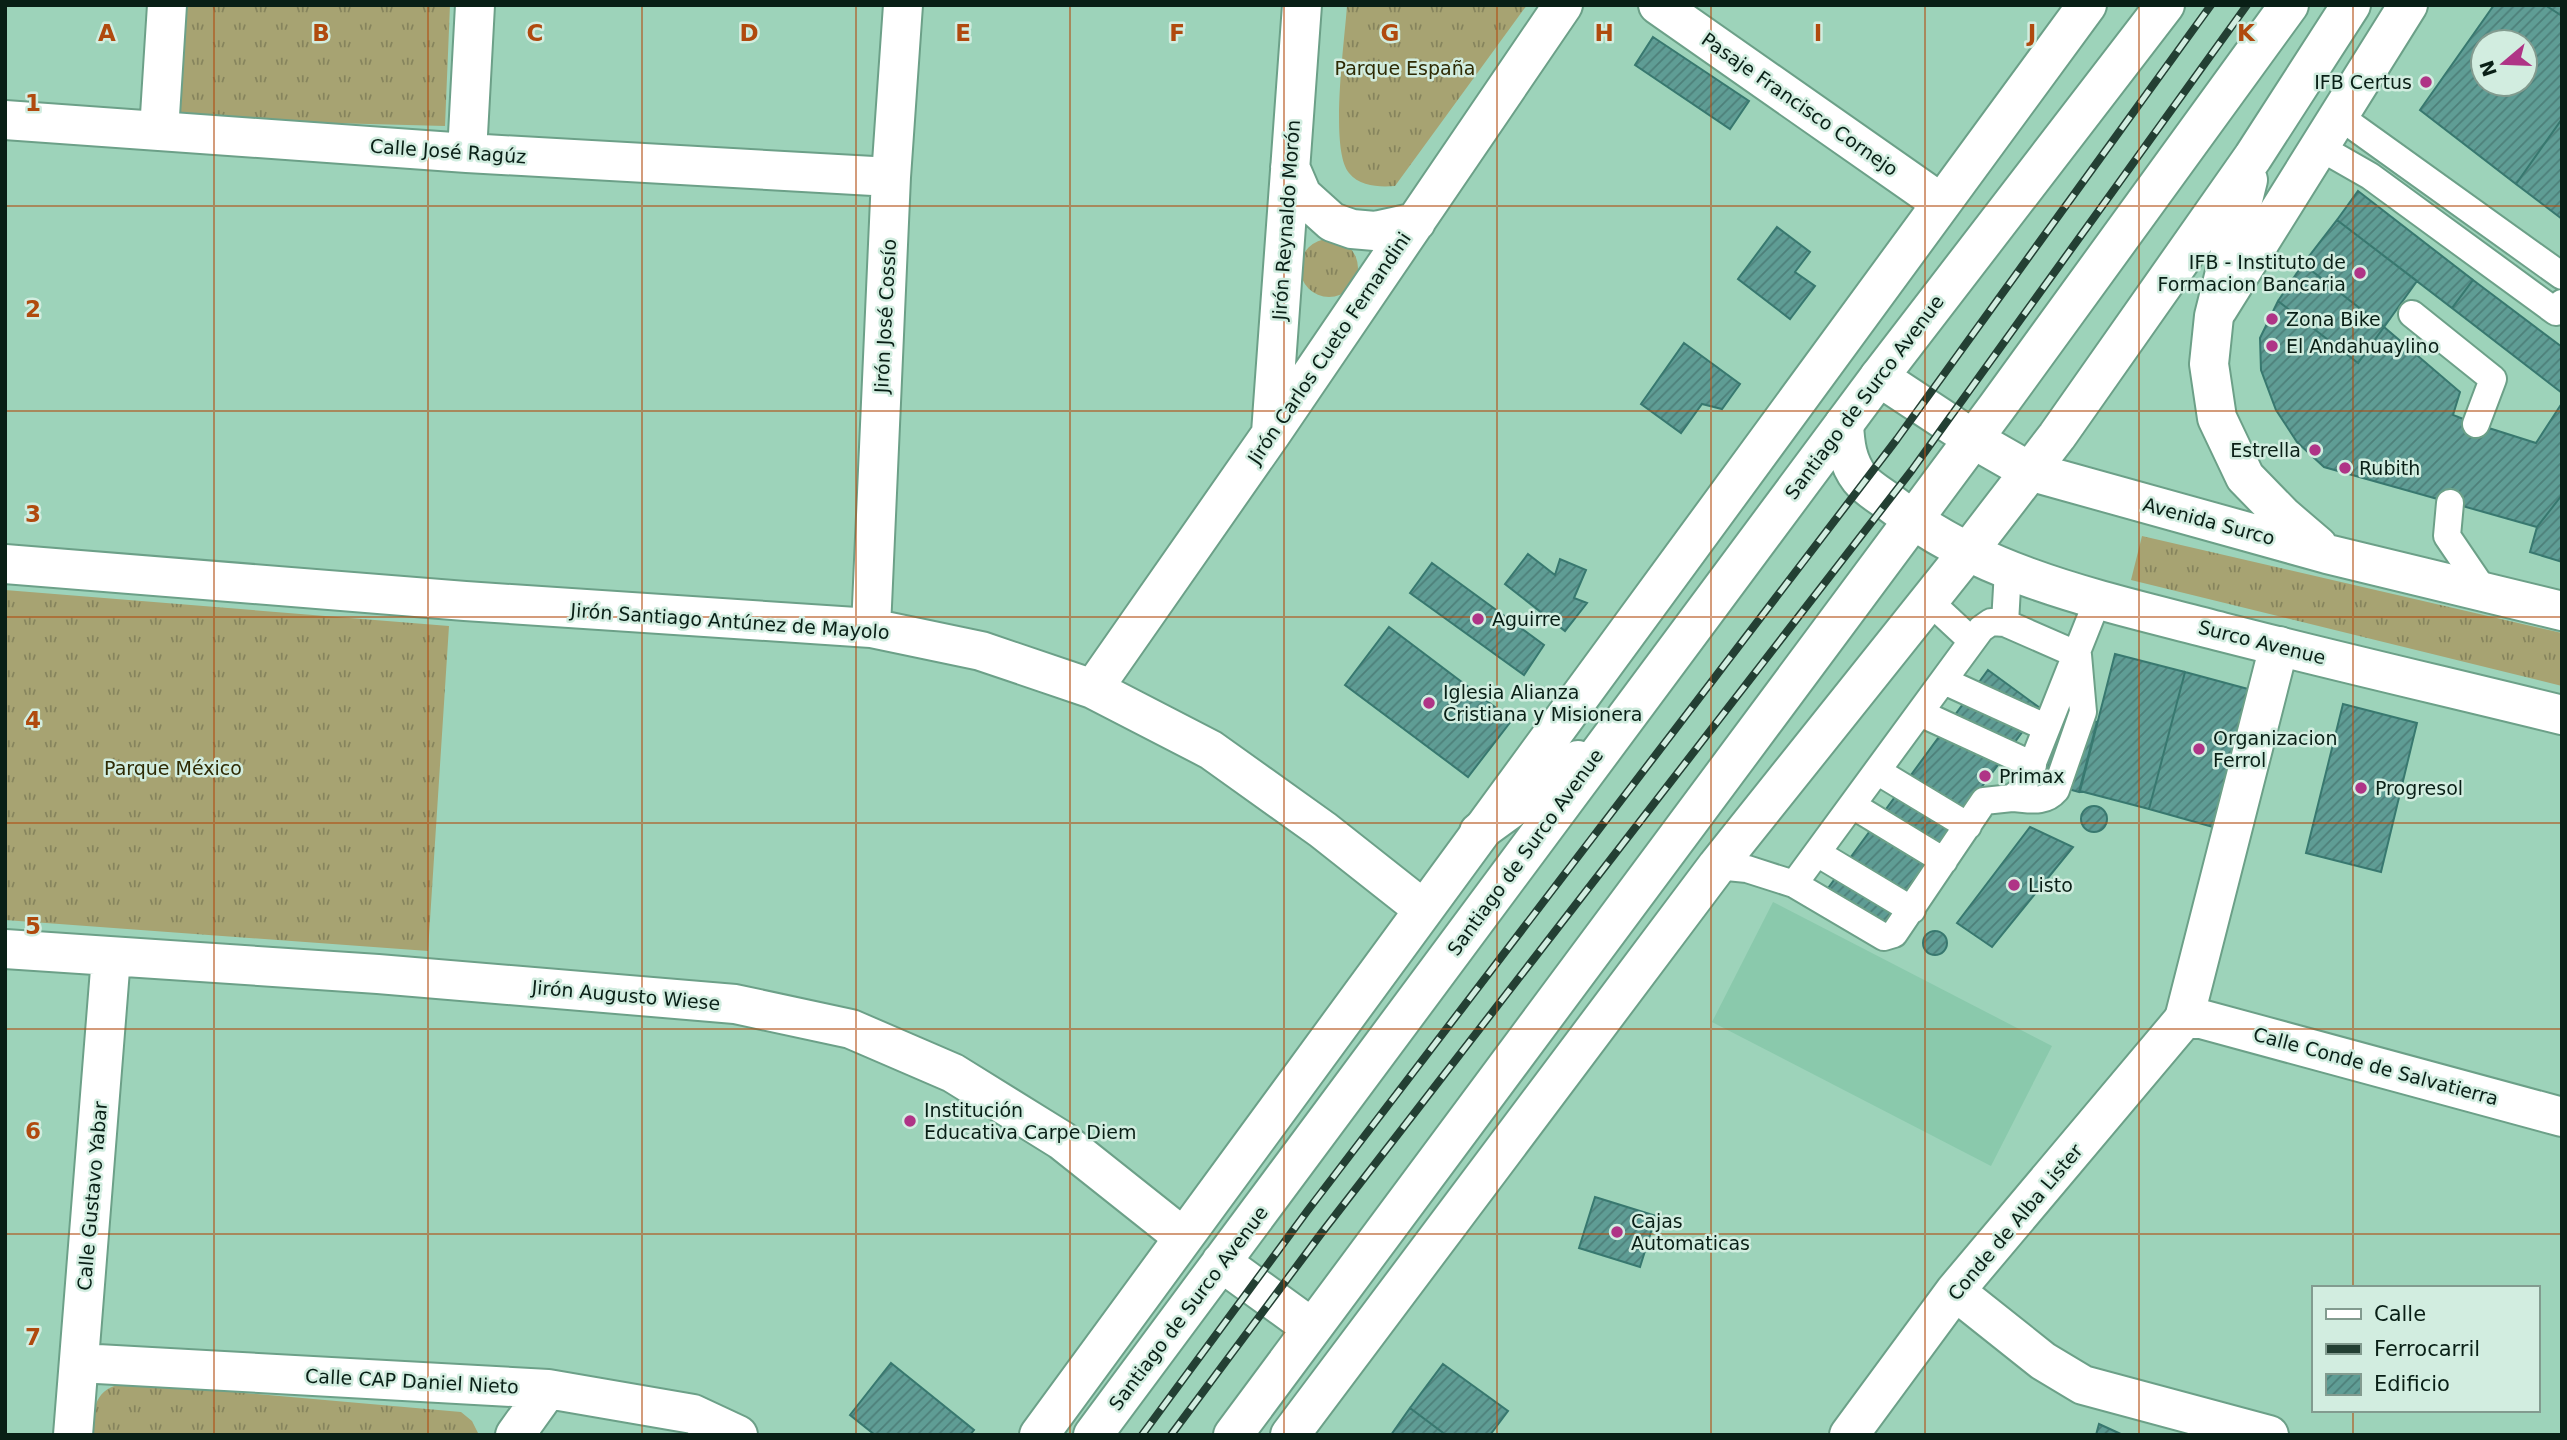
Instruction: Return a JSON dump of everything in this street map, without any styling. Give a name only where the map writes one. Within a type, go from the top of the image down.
[{"type":"street","points":[[159,131],[167,5]]},
{"type":"street","points":[[467,153],[475,5]]},
{"type":"street","name":"Jirón José Cossío","points":[[871,628],[891,177],[903,5]]},
{"type":"street","name":"Jirón Reynaldo Morón","points":[[1271,434],[1302,5]]},
{"type":"street","name":"Jirón Carlos Cueto Fernandini","points":[[1093,690],[1563,5]]},
{"type":"street","name":"Pasaje Francisco Cornejo","points":[[1658,5],[1941,202]]},
{"type":"street","points":[[1039,1435],[2087,5]]},
{"type":"street","name":"Santiago de Surco Avenue","points":[[1093,1435],[1879,377],[2165,5]]},
{"type":"street","points":[[1233,1435],[1913,521],[2288,5]]},
{"type":"street","points":[[1290,1435],[1717,866],[2057,436],[2253,157],[2351,5]]},
{"type":"street","points":[[2214,316],[2408,5]]},
{"type":"street","name":"Calle José Ragúz","points":[[5,120],[467,153],[891,177]]},
{"type":"street","points":[[2253,157],[2214,316],[2209,364],[2217,418],[2245,477],[2283,516],[2327,554]]},
{"type":"street","points":[[1290,167],[1302,195],[1332,222],[1352,229],[1375,231],[1416,222]]},
{"type":"street","name":"Avenida Surco","points":[[1879,377],[1973,439],[2029,471],[2327,554],[2562,611]]},
{"type":"street","points":[[1844,424],[1846,454],[1860,480],[1913,521],[1967,553]]},
{"type":"street","name":"Surco Avenue","points":[[1967,553],[2008,570],[2098,599],[2562,715]]},
{"type":"street","name":"Jirón Santiago Antúnez de Mayolo","points":[[5,564],[465,601],[871,628],[981,651],[1093,690],[1211,750],[1323,830],[1423,909]]},
{"type":"street","points":[[2187,1018],[2279,646]]},
{"type":"street","points":[[1479,832],[1608,739]]},
{"type":"street","name":"Jirón Augusto Wiese","points":[[5,949],[390,975],[735,1004],[850,1029],[953,1073],[1050,1134],[1183,1237]]},
{"type":"street","name":"Calle Gustavo Yabar","points":[[73,1435],[111,957]]},
{"type":"street","name":"Calle Conde de Salvatierra","points":[[2187,1018],[2196,1017],[2562,1117]]},
{"type":"street","name":"Conde de Alba Lister","points":[[1849,1435],[1955,1292],[2187,1018]]},
{"type":"street","points":[[1221,1262],[1312,1328]]},
{"type":"street","points":[[1955,1292],[2043,1361],[2083,1385],[2269,1435]]},
{"type":"street","name":"Calle CAP Daniel Nieto","points":[[79,1363],[548,1389],[693,1414],[738,1435]]},
{"type":"street","points":[[515,1435],[548,1389]]},
{"type":"lane","points":[[2330,132],[2562,276]]},
{"type":"lane","points":[[2330,132],[2370,176],[2556,312],[2562,303]]},
{"type":"lane","points":[[2412,314],[2493,379],[2476,424]]},
{"type":"lane","points":[[2450,503],[2447,536],[2485,592]]},
{"type":"lane","points":[[2005,623],[2008,570]]},
{"type":"lane","points":[[2012,797],[2022,790],[2034,765],[2045,727],[2078,655],[2098,599]]},
{"type":"lane","points":[[1929,601],[1972,641]]},
{"type":"lane","points":[[1794,884],[1981,629],[1991,622],[2005,623],[2078,655]]},
{"type":"lane","points":[[1717,866],[1747,869],[1794,884],[1884,937],[1894,934],[1984,801],[2012,797],[2038,800],[2049,798],[2056,790],[2083,712],[2078,655]]},
{"type":"lane","points":[[1944,681],[2045,727]]},
{"type":"lane","points":[[1920,713],[2034,765]]},
{"type":"lane","points":[[1877,771],[1968,826]]},
{"type":"lane","points":[[1852,805],[1944,861]]},
{"type":"lane","points":[[1817,853],[1912,910]]},
{"type":"shaded area","points":[[1773,902],[2052,1046],[1991,1166],[1712,1022]]},
{"type":"green space","points":[[183,5],[450,5],[445,126],[175,119]]},
{"type":"green space","name":"Parque España","points":[[1347,5],[1527,5],[1395,186],[1364,184],[1349,173],[1343,160],[1339,118]]},
{"type":"green space","points":[[1329,239],[1340,241],[1353,252],[1358,268],[1356,279],[1345,292],[1329,297],[1318,295],[1305,284],[1300,268],[1302,257],[1313,244]]},
{"type":"green space","points":[[2142,536],[2562,633],[2562,686],[2131,580]]},
{"type":"green space","name":"Parque México","points":[[5,590],[449,626],[428,951],[5,920]]},
{"type":"green space","points":[[133,1383],[461,1412],[472,1421],[479,1435],[90,1435],[99,1398],[111,1387]]},
{"type":"building","points":[[2494,5],[2545,5],[2562,16],[2562,119],[2516,184],[2420,110],[2469,40],[2469,98],[2539,98],[2539,28],[2478,28]]},
{"type":"building","points":[[2545,5],[2562,5],[2562,16]]},
{"type":"building","points":[[1653,37],[1749,101],[1730,129],[1635,65]]},
{"type":"building","points":[[2562,119],[2562,219],[2516,184]]},
{"type":"building","points":[[2358,191],[2473,280],[2452,308],[2337,220]]},
{"type":"building","name":"IFB - Instituto de Formacion Bancaria","points":[[2337,220],[2417,281],[2384,327],[2303,264]]},
{"type":"building","points":[[1777,227],[1810,252],[1795,272],[1815,286],[1790,319],[1738,279]]},
{"type":"building","points":[[2303,264],[2384,327],[2358,363],[2278,301]]},
{"type":"building","points":[[2473,280],[2562,347],[2562,393],[2452,308]]},
{"type":"building","points":[[2278,301],[2358,363],[2384,327],[2460,392],[2453,415],[2476,424],[2536,443],[2562,403],[2562,495],[2537,527],[2324,467],[2297,442],[2276,410],[2261,370],[2260,338]]},
{"type":"building","points":[[1684,343],[1740,384],[1722,409],[1702,404],[1681,433],[1641,404]]},
{"type":"building","points":[[2562,495],[2562,562],[2530,552],[2537,527]]},
{"type":"building","points":[[1528,554],[1555,575],[1560,559],[1586,570],[1574,598],[1587,603],[1565,631],[1505,584]]},
{"type":"building","name":"Aguirre","points":[[1432,563],[1544,645],[1524,675],[1410,593]]},
{"type":"building","name":"Iglesia Alianza Cristiana y Misionera","points":[[1389,627],[1512,720],[1468,777],[1345,685]]},
{"type":"building","points":[[2115,654],[2185,672],[2149,809],[2080,791]]},
{"type":"building","points":[[1988,670],[2040,708],[1975,796],[1881,938],[1823,895]]},
{"type":"building","name":"Organizacion Ferrol","points":[[2185,672],[2248,689],[2213,827],[2149,809]]},
{"type":"building","name":"Progresol","points":[[2343,704],[2417,723],[2381,872],[2306,853]]},
{"type":"building","points":[[2046,709],[2097,722],[2079,792],[2029,778]]},
{"type":"building","points":[[2094,806],[2103,810],[2107,819],[2103,828],[2094,832],[2085,828],[2081,819],[2085,810]]},
{"type":"building","name":"Listo","points":[[2030,827],[2073,847],[1992,947],[1957,923]]},
{"type":"building","points":[[1935,931],[1944,934],[1947,943],[1944,952],[1935,955],[1926,952],[1923,943],[1926,934]]},
{"type":"building","name":"Cajas Automaticas","points":[[1595,1197],[1656,1216],[1640,1267],[1579,1248]]},
{"type":"building","points":[[891,1363],[974,1430],[970,1435],[875,1435],[850,1415]]},
{"type":"building","points":[[1443,1364],[1508,1411],[1490,1435],[1446,1435],[1410,1408]]},
{"type":"building","points":[[1410,1408],[1446,1435],[1391,1435]]},
{"type":"building","points":[[2099,1424],[2123,1435],[2096,1435]]},
{"type":"railway","points":[[1142,1435],[1308,1210],[1897,439],[2211,5]]},
{"type":"railway","points":[[1171,1435],[1320,1235],[1912,470],[2247,5]]},
{"type":"place","name":"IFB Certus","points":[[2426,82]]},
{"type":"place","name":"IFB - Instituto de Formacion Bancaria","points":[[2360,273]]},
{"type":"place","name":"Zona Bike","points":[[2272,319]]},
{"type":"place","name":"El Andahuaylino","points":[[2272,346]]},
{"type":"place","name":"Estrella","points":[[2315,450]]},
{"type":"place","name":"Rubith","points":[[2345,468]]},
{"type":"place","name":"Aguirre","points":[[1478,619]]},
{"type":"place","name":"Iglesia Alianza Cristiana y Misionera","points":[[1429,703]]},
{"type":"place","name":"Organizacion Ferrol","points":[[2199,749]]},
{"type":"place","name":"Primax","points":[[1985,776]]},
{"type":"place","name":"Progresol","points":[[2361,788]]},
{"type":"place","name":"Listo","points":[[2014,885]]},
{"type":"place","name":"Institución Educativa Carpe Diem","points":[[910,1121]]},
{"type":"place","name":"Cajas Automaticas","points":[[1617,1232]]}]
